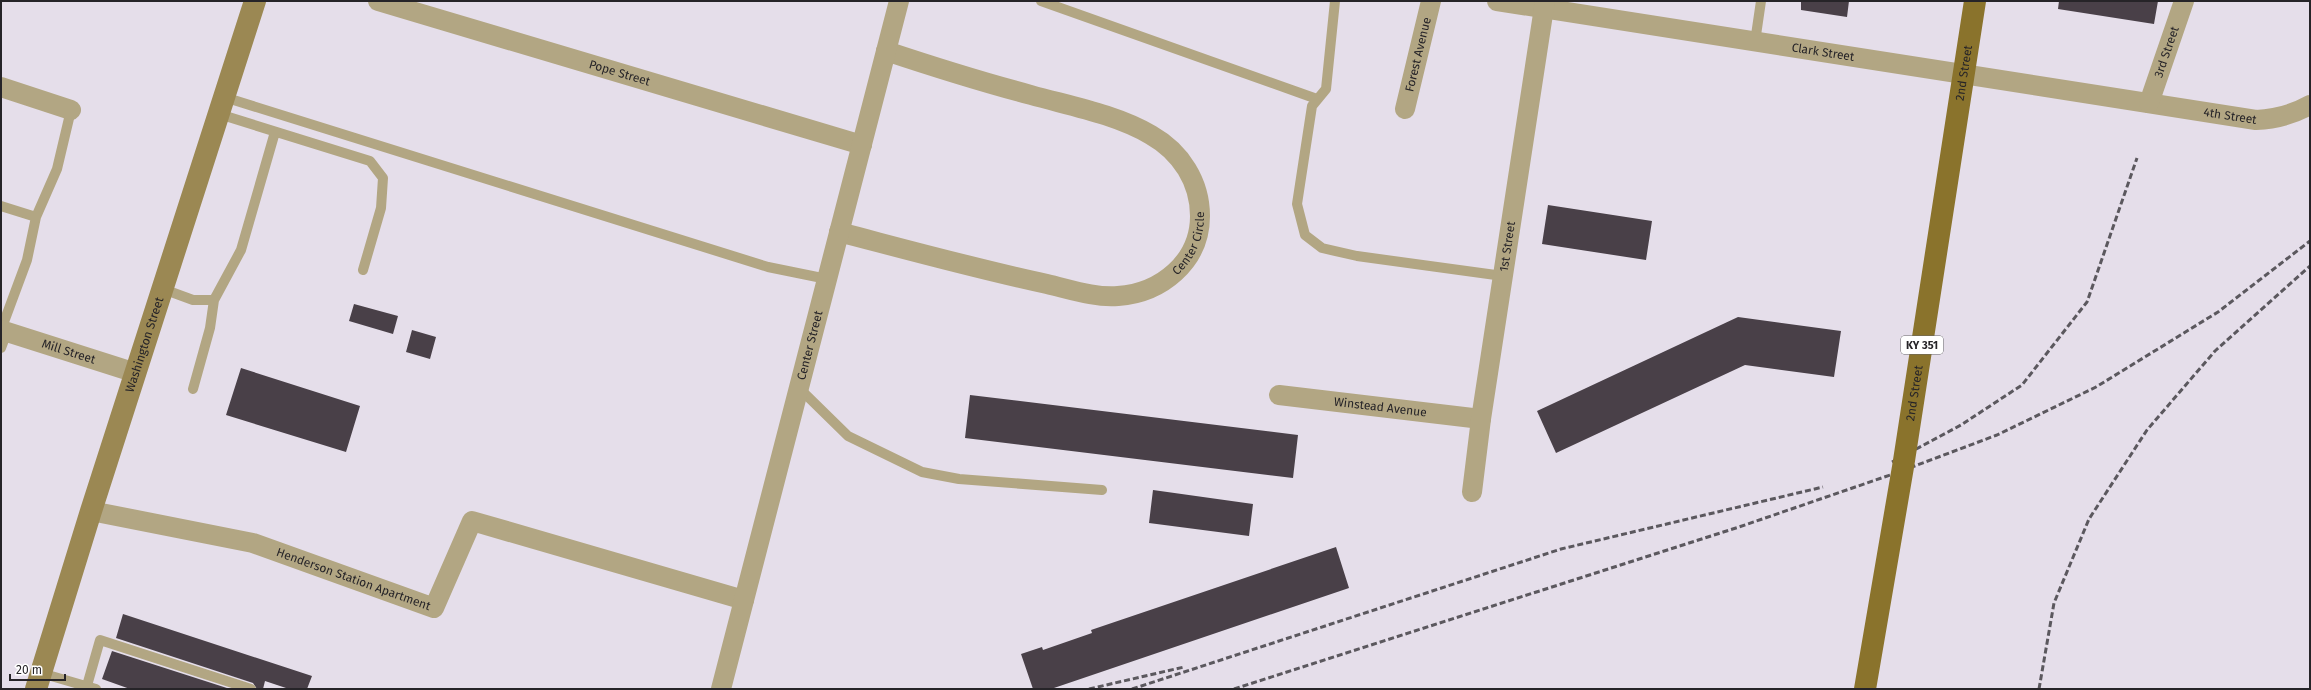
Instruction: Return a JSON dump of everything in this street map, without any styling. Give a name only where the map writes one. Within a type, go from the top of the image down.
[{"type":"main road","name":"2nd Street","points":[[1865,689],[1903,467],[1975,1]]},
{"type":"street","name":"Washington Street","points":[[39,681],[91,511],[255,1]]},
{"type":"street","name":"Pope Street","points":[[378,1],[862,145]]},
{"type":"street","name":"Center Street","points":[[721,689],[899,1]]},
{"type":"street","name":"Forest Avenue","points":[[1405,109],[1431,1]]},
{"type":"street","name":"Clark Street","points":[[1497,1],[1545,5],[1755,42],[2149,103]]},
{"type":"street","name":"3rd Street","points":[[2149,103],[2184,1]]},
{"type":"street","name":"1st Street","points":[[1472,492],[1481,419],[1545,5]]},
{"type":"street","name":"Center Circle","points":[[839,232],[1018,278],[1097,295],[1116,297],[1151,289],[1166,280],[1180,268],[1191,253],[1197,236],[1200,202],[1189,172],[1180,158],[1152,135],[1135,127],[1097,114],[977,81],[886,51]]},
{"type":"street","points":[[1,87],[71,110]]},
{"type":"street","name":"4th Street","points":[[2149,103],[2256,120],[2269,120],[2293,113],[2310,105]]},
{"type":"street","name":"Mill Street","points":[[2,335],[136,373]]},
{"type":"street","name":"Winstead Avenue","points":[[1279,395],[1481,419]]},
{"type":"street","name":"Henderson Station Apartment","points":[[91,511],[253,543],[434,608],[472,521],[744,600]]},
{"type":"lane","points":[[1040,1],[1317,99]]},
{"type":"lane","points":[[1335,1],[1326,89],[1312,106],[1297,204],[1305,235],[1322,248],[1357,256],[1503,276]]},
{"type":"lane","points":[[1755,42],[1761,1]]},
{"type":"lane","points":[[221,106],[275,132],[370,162],[383,178],[381,208],[363,270]]},
{"type":"lane","points":[[221,106],[754,262],[827,279]]},
{"type":"lane","points":[[2,335],[27,260],[36,217],[57,169],[71,110]]},
{"type":"lane","points":[[193,389],[210,328],[214,300],[240,250],[275,132]]},
{"type":"lane","points":[[1,206],[36,217]]},
{"type":"lane","points":[[163,289],[193,300],[214,300]]},
{"type":"lane","points":[[799,388],[848,436],[922,472],[959,479],[1102,490]]},
{"type":"lane","points":[[39,681],[90,688],[100,640],[252,689]]},
{"type":"building","points":[[1801,1],[1849,1],[1847,17],[1801,10]]},
{"type":"building","points":[[2059,1],[2158,1],[2154,24],[2058,9]]},
{"type":"building","points":[[1548,205],[1652,221],[1646,260],[1542,244]]},
{"type":"building","points":[[354,304],[398,316],[393,334],[349,321]]},
{"type":"building","points":[[1738,317],[1841,331],[1834,377],[1745,365],[1556,453],[1537,411]]},
{"type":"building","points":[[412,330],[436,337],[430,359],[406,352]]},
{"type":"building","points":[[241,368],[360,406],[346,452],[226,415]]},
{"type":"building","points":[[970,395],[1298,435],[1293,478],[965,438]]},
{"type":"building","points":[[1153,490],[1253,504],[1249,536],[1149,523]]},
{"type":"building","points":[[1336,547],[1349,588],[1051,689],[1033,689],[1021,654],[1042,647],[1043,650],[1092,633],[1091,630]]},
{"type":"building","points":[[123,614],[312,676],[307,689],[289,689],[265,681],[263,689],[257,689],[253,683],[116,638]]},
{"type":"building","points":[[112,651],[230,689],[130,689],[102,679]]},
{"type":"railway","points":[[1892,462],[1961,425],[2022,385],[2087,302],[2137,158]]},
{"type":"railway","points":[[1234,689],[1739,527],[1896,473],[1997,435],[2096,387],[2218,312],[2310,241]]},
{"type":"railway","points":[[2039,689],[2054,603],[2089,519],[2147,430],[2215,351],[2310,266]]},
{"type":"railway","points":[[1132,689],[1561,549],[1823,487]]},
{"type":"railway","points":[[1089,689],[1184,667]]}]
